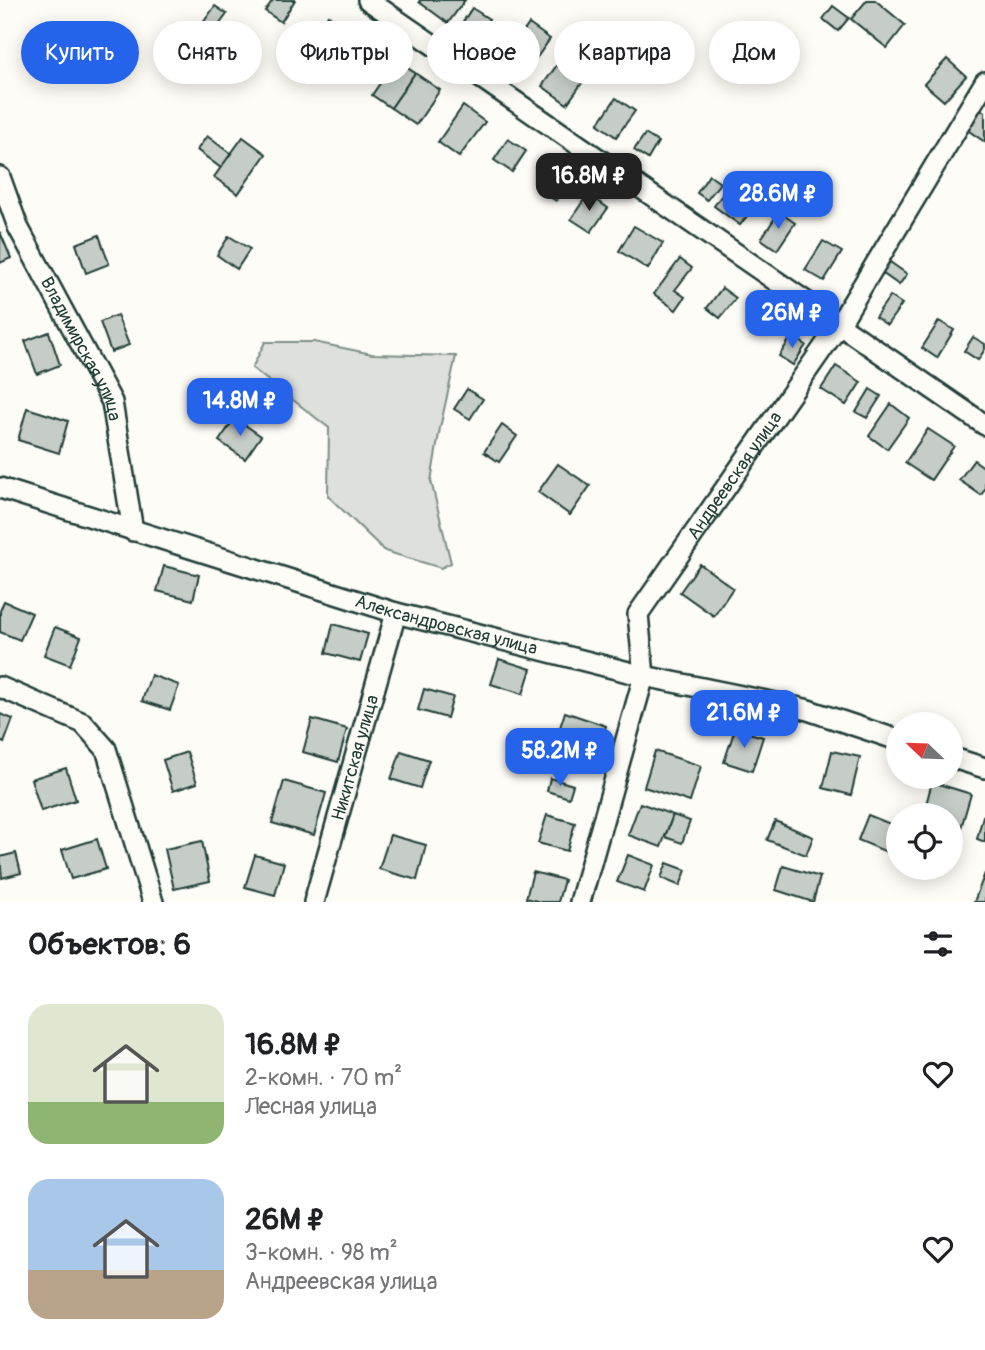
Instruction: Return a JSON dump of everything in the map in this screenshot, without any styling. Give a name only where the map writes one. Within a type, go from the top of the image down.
[{"type":"street","points":[[368,0],[985,425]]},
{"type":"street","name":"Андреевская улица","points":[[580,902],[644,676],[638,614],[839,325],[985,82]]},
{"type":"street","name":"Владимирская улица","points":[[0,177],[18,227],[112,402],[133,531]]},
{"type":"street","name":"Александровская улица","points":[[0,488],[396,613],[644,676],[805,709],[886,736]]},
{"type":"street","name":"Никитская улица","points":[[314,902],[396,613]]},
{"type":"street","points":[[0,687],[83,723],[106,749],[153,902]]},
{"type":"street","points":[[963,761],[985,768]]},
{"type":"shaded area","points":[[265,342],[314,342],[372,354],[456,356],[431,481],[451,563],[441,568],[385,551],[328,496],[329,428],[252,368]]},
{"type":"building","points":[[273,0],[295,0],[282,21],[265,11]]},
{"type":"building","points":[[465,0],[449,21],[445,21],[419,2]]},
{"type":"building","points":[[867,0],[875,0],[905,25],[887,48],[851,19]]},
{"type":"building","points":[[215,6],[227,14],[222,21],[204,21]]},
{"type":"building","points":[[833,6],[849,18],[838,31],[823,19]]},
{"type":"building","points":[[472,8],[489,19],[488,21],[464,21]]},
{"type":"building","points":[[328,15],[337,21],[324,21]]},
{"type":"building","points":[[540,32],[550,39],[540,53]]},
{"type":"building","points":[[947,59],[966,76],[944,101],[924,84]]},
{"type":"building","points":[[554,69],[554,84],[581,84],[567,104],[542,86]]},
{"type":"building","points":[[415,73],[427,84],[440,90],[416,125],[391,108],[407,84],[413,84]]},
{"type":"building","points":[[380,84],[407,84],[391,108],[372,95]]},
{"type":"building","points":[[616,98],[635,111],[616,137],[598,124]]},
{"type":"building","points":[[463,106],[485,122],[459,157],[438,142]]},
{"type":"building","points":[[980,109],[985,112],[985,142],[966,129]]},
{"type":"building","points":[[645,134],[658,142],[648,159],[634,150]]},
{"type":"building","points":[[207,136],[231,154],[221,168],[197,150]]},
{"type":"building","points":[[243,137],[266,154],[238,194],[214,177]]},
{"type":"building","points":[[508,139],[526,151],[512,172],[494,160]]},
{"type":"building","points":[[555,171],[570,181],[556,201],[541,191]]},
{"type":"building","points":[[709,175],[720,183],[707,200],[697,193]]},
{"type":"building","points":[[730,184],[757,203],[740,225],[714,206]]},
{"type":"building","points":[[588,194],[608,208],[591,232],[571,219]]},
{"type":"building","points":[[779,212],[795,223],[777,250],[761,239]]},
{"type":"building","points":[[634,226],[663,243],[648,269],[619,251]]},
{"type":"building","points":[[0,232],[11,258],[0,263]]},
{"type":"building","points":[[99,235],[109,264],[86,273],[76,244]]},
{"type":"building","points":[[229,236],[250,249],[237,269],[217,255]]},
{"type":"building","points":[[823,241],[842,252],[824,281],[805,270]]},
{"type":"building","points":[[680,259],[692,268],[675,290],[685,297],[676,310],[654,294]]},
{"type":"building","points":[[890,262],[907,274],[899,285],[882,273]]},
{"type":"building","points":[[722,288],[736,298],[720,318],[707,308]]},
{"type":"building","points":[[890,296],[902,304],[887,325],[875,317]]},
{"type":"building","points":[[117,315],[129,345],[111,352],[100,322]]},
{"type":"building","points":[[939,321],[954,330],[937,358],[922,348]]},
{"type":"building","points":[[49,332],[60,365],[37,374],[25,341]]},
{"type":"building","points":[[792,336],[806,345],[793,365],[779,356]]},
{"type":"building","points":[[973,337],[985,344],[978,360],[964,351]]},
{"type":"building","points":[[836,366],[861,382],[846,405],[821,389]]},
{"type":"building","points":[[467,389],[483,399],[470,419],[454,409]]},
{"type":"building","points":[[870,389],[881,396],[867,418],[856,412]]},
{"type":"building","points":[[891,404],[909,418],[887,449],[869,436]]},
{"type":"building","points":[[27,408],[68,421],[59,453],[18,440]]},
{"type":"building","points":[[235,418],[261,436],[245,459],[219,441]]},
{"type":"building","points":[[502,425],[517,436],[499,462],[484,452]]},
{"type":"building","points":[[928,429],[954,446],[931,480],[905,463]]},
{"type":"building","points":[[974,460],[985,468],[985,489],[981,495],[959,480]]},
{"type":"building","points":[[558,464],[590,486],[570,515],[538,492]]},
{"type":"building","points":[[700,564],[733,588],[714,616],[680,592]]},
{"type":"building","points":[[164,566],[199,575],[193,600],[157,591]]},
{"type":"building","points":[[4,601],[32,613],[20,640],[0,632],[0,611]]},
{"type":"building","points":[[333,624],[368,634],[360,662],[326,653]]},
{"type":"building","points":[[55,627],[81,637],[70,665],[44,655]]},
{"type":"building","points":[[499,659],[531,669],[523,694],[491,684]]},
{"type":"building","points":[[151,675],[179,685],[170,710],[142,701]]},
{"type":"building","points":[[424,689],[453,697],[447,718],[418,710]]},
{"type":"building","points":[[565,712],[606,726],[594,765],[552,752]]},
{"type":"building","points":[[0,714],[13,719],[4,743],[0,741]]},
{"type":"building","points":[[312,719],[347,729],[338,762],[303,752]]},
{"type":"building","points":[[735,729],[763,737],[752,771],[724,762]]},
{"type":"building","points":[[401,751],[429,760],[420,788],[391,779]]},
{"type":"building","points":[[655,751],[701,766],[690,802],[644,787]]},
{"type":"building","points":[[832,751],[860,757],[851,795],[823,788]]},
{"type":"building","points":[[187,752],[197,783],[173,791],[163,760]]},
{"type":"building","points":[[66,768],[76,800],[41,811],[31,779]]},
{"type":"building","points":[[550,778],[573,785],[569,798],[547,791]]},
{"type":"building","points":[[284,781],[326,793],[314,835],[272,823]]},
{"type":"building","points":[[930,789],[955,789],[971,794],[963,821],[963,803],[926,803]]},
{"type":"building","points":[[640,803],[673,815],[661,847],[628,835]]},
{"type":"building","points":[[547,815],[575,823],[567,851],[538,843]]},
{"type":"building","points":[[673,815],[690,821],[682,843],[665,837]]},
{"type":"building","points":[[868,815],[886,822],[886,852],[858,840]]},
{"type":"building","points":[[983,816],[985,817],[985,842],[977,839]]},
{"type":"building","points":[[775,821],[813,837],[806,855],[767,840]]},
{"type":"building","points":[[390,835],[426,845],[417,880],[379,869]]},
{"type":"building","points":[[97,839],[106,869],[71,879],[62,850]]},
{"type":"building","points":[[202,841],[210,881],[174,889],[165,849]]},
{"type":"building","points":[[16,853],[21,873],[2,878],[0,857]]},
{"type":"building","points":[[255,855],[284,863],[275,895],[245,887]]},
{"type":"building","points":[[628,855],[654,865],[644,892],[617,882]]},
{"type":"building","points":[[667,863],[686,870],[680,886],[661,878]]},
{"type":"building","points":[[783,866],[820,877],[813,902],[776,890]]},
{"type":"building","points":[[533,872],[564,880],[558,902],[540,902],[526,898]]},
{"type":"building","points":[[985,873],[985,902],[974,902]]}]
